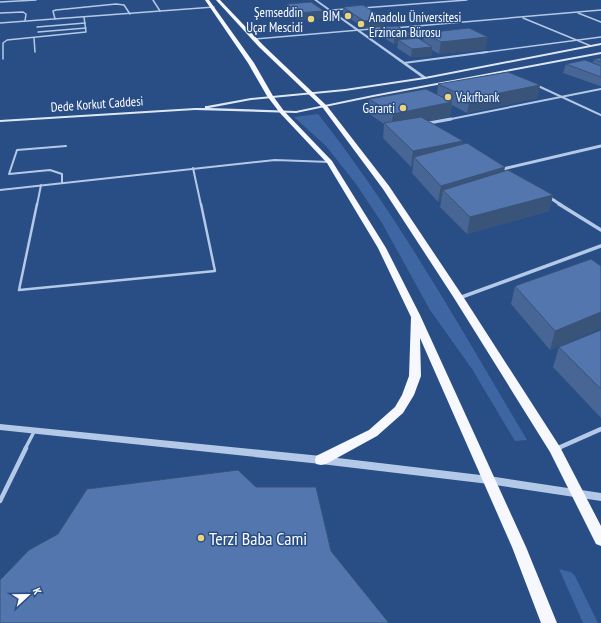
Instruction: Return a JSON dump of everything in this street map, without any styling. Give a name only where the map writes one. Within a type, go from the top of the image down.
[{"type":"main road","points":[[207,0],[216,4],[255,39],[325,107],[386,188],[459,298],[555,450],[601,540]]},
{"type":"main road","points":[[216,4],[270,96],[282,112],[330,162],[382,248],[415,315],[519,547],[549,623]]},
{"type":"main road","name":"Dede Korkut Caddesi","points":[[195,110],[270,96],[345,90],[425,78],[601,44]]},
{"type":"main road","name":"Dede Korkut Caddesi","points":[[0,122],[195,110],[282,112],[325,107],[373,96],[601,53]]},
{"type":"main road","points":[[322,460],[374,433],[399,410],[408,395],[415,376],[415,315]]},
{"type":"street","points":[[0,2],[36,0]]},
{"type":"street","points":[[153,0],[160,11]]},
{"type":"street","points":[[315,0],[425,78]]},
{"type":"street","points":[[360,8],[467,0]]},
{"type":"street","points":[[0,23],[130,14],[216,4]]},
{"type":"street","points":[[330,10],[352,9]]},
{"type":"street","points":[[255,39],[601,10]]},
{"type":"street","points":[[576,12],[601,22]]},
{"type":"street","points":[[521,17],[592,46]]},
{"type":"street","points":[[404,63],[601,37]]},
{"type":"street","points":[[503,71],[510,74]]},
{"type":"street","points":[[532,84],[601,115]]},
{"type":"street","points":[[436,128],[429,123],[601,89]]},
{"type":"street","points":[[504,169],[601,146]]},
{"type":"street","points":[[497,164],[510,173]]},
{"type":"street","points":[[542,193],[601,230]]},
{"type":"street","points":[[459,298],[601,246]]},
{"type":"street","points":[[0,427],[322,460],[489,480],[601,497]]},
{"type":"street","points":[[555,450],[601,429]]},
{"type":"lane","points":[[55,19],[53,11],[56,10],[116,4],[124,5],[130,14]]},
{"type":"lane","points":[[0,13],[23,12],[26,14],[25,21]]},
{"type":"lane","points":[[3,59],[3,43],[14,39],[86,32],[84,17]]},
{"type":"lane","points":[[37,27],[85,23]]},
{"type":"lane","points":[[38,32],[86,28]]},
{"type":"lane","points":[[34,38],[35,52]]},
{"type":"lane","points":[[62,183],[62,174],[54,171],[9,174],[17,150],[66,146]]},
{"type":"lane","points":[[0,190],[275,160],[330,162]]},
{"type":"lane","points":[[41,185],[18,290],[215,271],[194,168]]},
{"type":"lane","points":[[0,502],[35,430]]},
{"type":"shaded area","points":[[318,114],[347,152],[402,232],[527,440],[515,441],[472,369],[430,310],[382,223],[356,184],[326,146],[294,117]]},
{"type":"shaded area","points":[[559,569],[571,572],[575,576],[598,623],[583,623]]},
{"type":"building","points":[[311,2],[324,11],[298,13],[287,4]]},
{"type":"building","points":[[363,5],[385,19],[364,21],[343,7]]},
{"type":"building","points":[[397,26],[412,35],[394,36],[380,27]]},
{"type":"building","points":[[469,28],[488,37],[441,42],[424,33]]},
{"type":"building","points":[[418,38],[432,47],[412,49],[398,40]]},
{"type":"building","points":[[601,58],[601,62],[594,59]]},
{"type":"building","points":[[585,60],[601,66],[601,77],[566,64]]},
{"type":"building","points":[[508,72],[540,85],[470,99],[438,84]]},
{"type":"building","points":[[426,89],[452,102],[393,114],[369,99]]},
{"type":"building","points":[[421,117],[463,141],[413,151],[384,123]]},
{"type":"building","points":[[467,143],[505,167],[441,186],[414,157]]},
{"type":"building","points":[[508,170],[553,195],[470,217],[443,190]]},
{"type":"building","points":[[591,259],[601,266],[601,312],[555,331],[515,286]]},
{"type":"building","points":[[601,330],[601,389],[559,347]]},
{"type":"building","name":"Terzi Baba Cami","points":[[238,470],[256,487],[316,487],[331,551],[389,623],[0,623],[0,580],[29,550],[58,534],[87,489]]},
{"type":"place","name":"BİM","points":[[348,16]]},
{"type":"place","name":"Şemseddin Uçar Mescidi","points":[[311,19]]},
{"type":"place","name":"Anadolu Üniversitesi Erzincan Bürosu","points":[[361,24]]},
{"type":"place","name":"Vakıfbank","points":[[448,97]]},
{"type":"place","name":"Garanti","points":[[403,108]]},
{"type":"place","name":"Terzi Baba Cami","points":[[201,538]]}]
